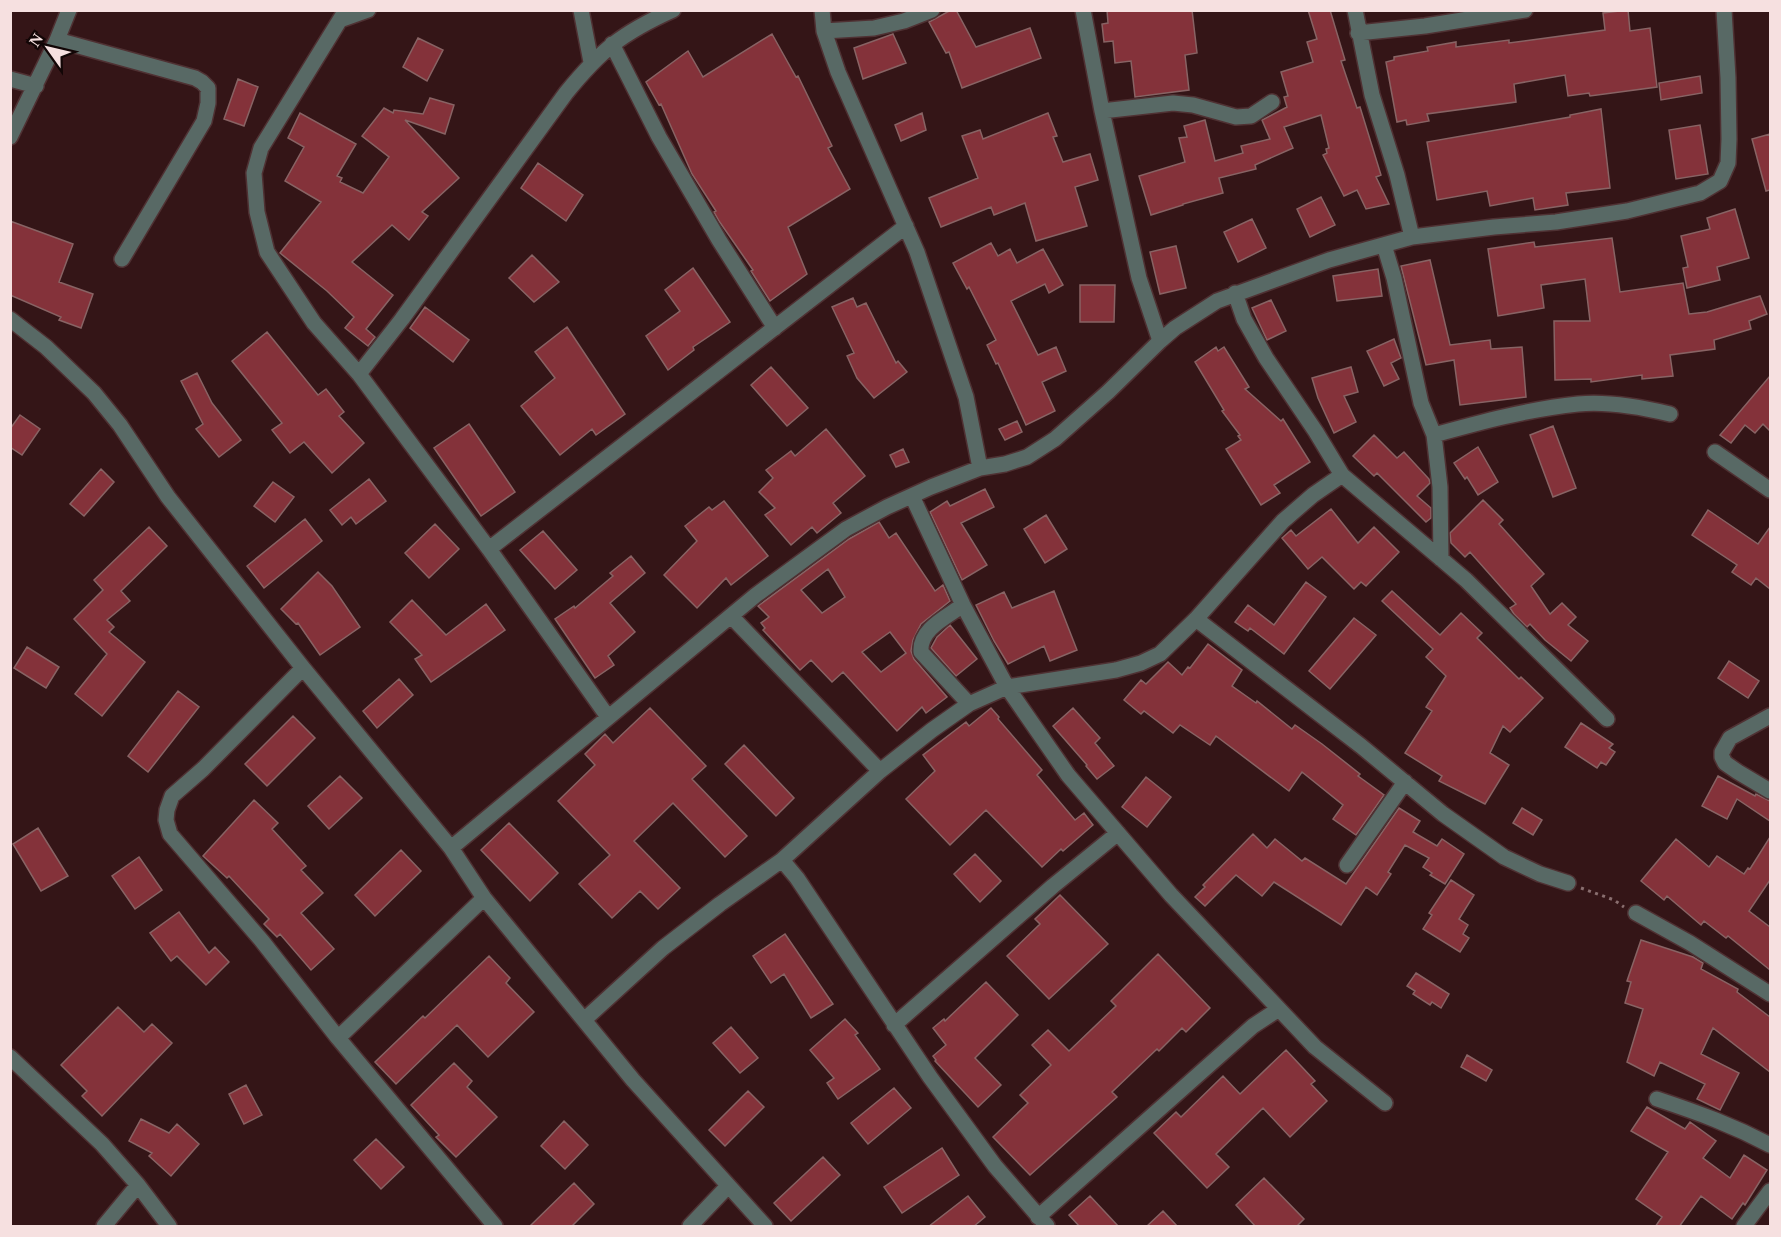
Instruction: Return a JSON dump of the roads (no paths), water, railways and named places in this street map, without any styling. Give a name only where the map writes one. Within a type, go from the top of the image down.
[{"type":"street","points":[[10,137],[36,86],[69,10]]},
{"type":"street","points":[[368,10],[343,15],[261,148],[254,172],[257,212],[267,252],[314,323],[359,374],[489,549],[608,717]]},
{"type":"street","points":[[580,10],[591,62]]},
{"type":"street","points":[[359,374],[591,62],[612,44],[646,22],[673,10]]},
{"type":"street","points":[[822,10],[824,31],[838,72],[917,252],[966,397],[980,468]]},
{"type":"street","points":[[824,31],[874,28],[904,21],[932,10]]},
{"type":"street","points":[[1083,10],[1102,111],[1139,278],[1160,340]]},
{"type":"street","points":[[1355,10],[1372,95],[1397,175],[1412,237]]},
{"type":"street","points":[[1358,33],[1425,26],[1525,10]]},
{"type":"street","points":[[451,848],[731,616],[846,530],[912,496],[980,468],[1005,464],[1027,457],[1054,439],[1108,392],[1160,340],[1209,307],[1235,293],[1329,260],[1412,237],[1556,222],[1628,210],[1700,193],[1720,181],[1728,163],[1729,140],[1724,10]]},
{"type":"street","points":[[57,40],[195,78],[208,88],[208,103],[204,121],[122,259]]},
{"type":"street","points":[[612,44],[658,137],[775,328]]},
{"type":"street","points":[[10,79],[36,86]]},
{"type":"street","points":[[1102,111],[1173,103],[1193,105],[1236,117],[1251,116],[1272,102]]},
{"type":"street","points":[[489,549],[906,226]]},
{"type":"street","points":[[1384,245],[1394,278],[1421,403],[1434,435],[1440,487],[1441,559]]},
{"type":"street","points":[[1235,293],[1244,319],[1266,358],[1342,475],[1466,580],[1607,718]]},
{"type":"street","points":[[10,319],[46,347],[94,393],[120,425],[168,497],[303,668],[451,848],[484,898],[633,1080],[765,1227]]},
{"type":"street","points":[[1434,435],[1484,421],[1580,404],[1622,405],[1670,414]]},
{"type":"street","points":[[1716,452],[1770,490]]},
{"type":"street","points":[[584,1020],[663,948],[782,860],[880,771],[969,704],[1007,687],[1116,670],[1141,663],[1160,654],[1196,619],[1283,521],[1313,495],[1342,475]]},
{"type":"street","points":[[912,496],[963,605],[1007,687],[1068,775],[1171,895],[1315,1047],[1385,1103]]},
{"type":"street","points":[[963,605],[925,633],[921,652],[969,704]]},
{"type":"street","points":[[731,616],[880,771]]},
{"type":"street","points":[[1196,619],[1255,663],[1443,814],[1504,857],[1540,874],[1568,883]]},
{"type":"street","points":[[303,668],[203,769],[172,796],[166,820],[170,834],[262,941],[338,1038],[495,1227]]},
{"type":"street","points":[[1770,716],[1730,738],[1722,752],[1722,757],[1725,763],[1770,791]]},
{"type":"street","points":[[1347,865],[1405,782]]},
{"type":"street","points":[[894,1025],[1053,885],[1118,833]]},
{"type":"street","points":[[782,860],[797,878],[894,1025],[995,1167],[1042,1222],[1253,1026],[1279,1009]]},
{"type":"street","points":[[338,1038],[484,898]]},
{"type":"street","points":[[1636,913],[1690,943],[1770,994]]},
{"type":"street","points":[[10,1057],[70,1112],[138,1185],[170,1227]]},
{"type":"street","points":[[1657,1100],[1711,1116],[1770,1145]]},
{"type":"street","points":[[104,1227],[138,1185]]},
{"type":"street","points":[[690,1227],[728,1186]]},
{"type":"street","points":[[1744,1227],[1770,1191]]}]
